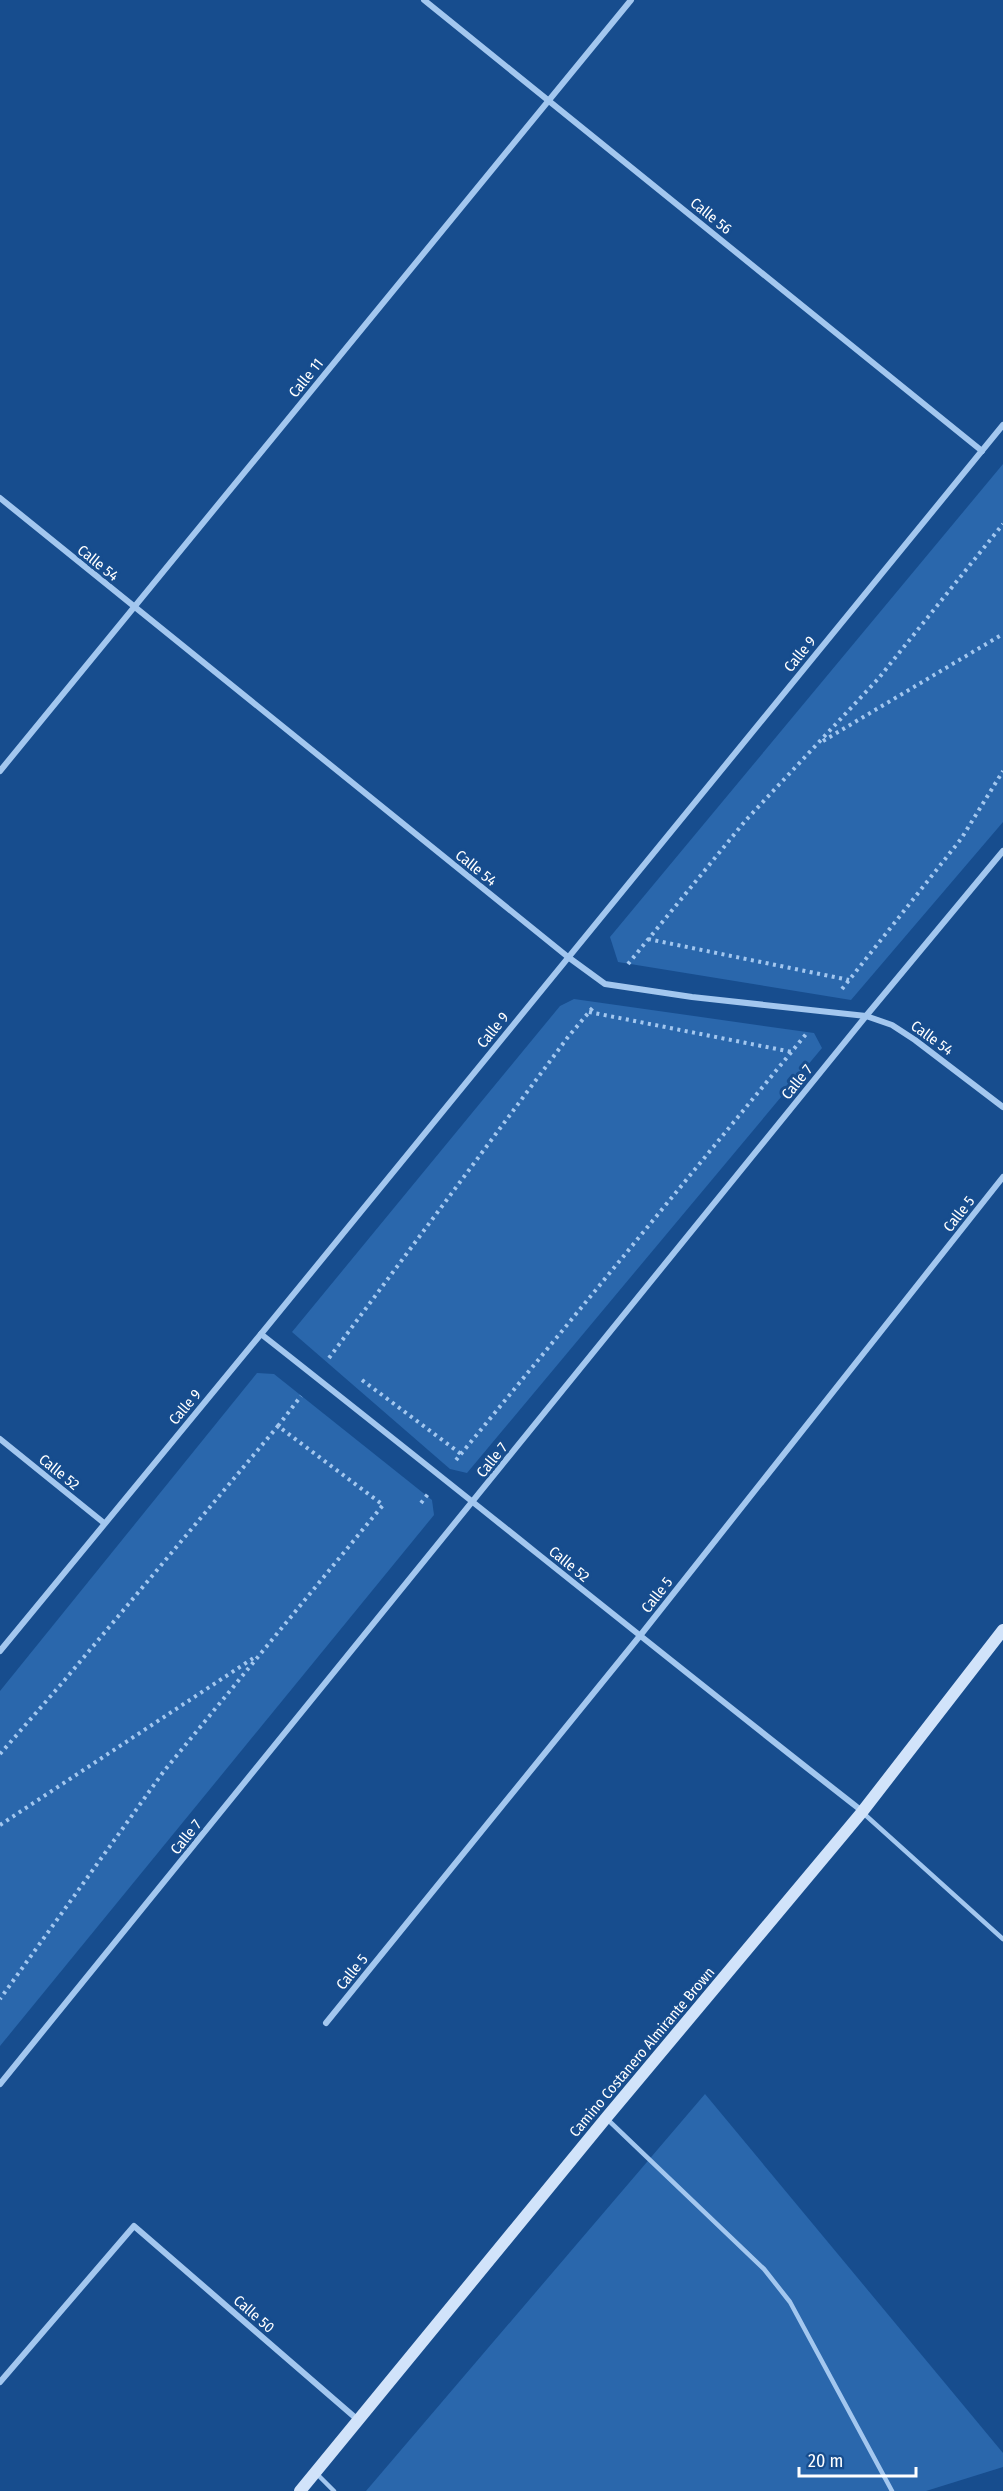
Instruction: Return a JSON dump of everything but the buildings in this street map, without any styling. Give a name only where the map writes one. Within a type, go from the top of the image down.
[{"type":"main road","name":"Camino Costanero Almirante Brown","points":[[300,2491],[606,2118],[862,1812],[1003,1630]]},
{"type":"street","name":"Calle 56","points":[[424,0],[982,451]]},
{"type":"street","name":"Calle 11","points":[[0,771],[631,0]]},
{"type":"street","name":"Calle 9","points":[[0,1651],[1003,425]]},
{"type":"street","name":"Calle 54","points":[[0,498],[568,957],[605,984],[692,997],[866,1016],[892,1025],[1003,1107]]},
{"type":"street","name":"Calle 7","points":[[0,2084],[866,1016],[1003,851]]},
{"type":"street","name":"Calle 5","points":[[326,2023],[639,1637],[1003,1177]]},
{"type":"street","name":"Calle 52","points":[[261,1334],[474,1502],[639,1637],[862,1812]]},
{"type":"street","name":"Calle 52","points":[[0,1439],[104,1523]]},
{"type":"street","name":"Calle 50","points":[[0,2382],[134,2226],[359,2420]]},
{"type":"lane","points":[[862,1812],[1003,1939]]},
{"type":"lane","points":[[606,2118],[764,2269],[790,2302],[892,2491]]},
{"type":"lane","points":[[316,2473],[334,2491]]},
{"type":"path","points":[[817,744],[1003,634]]},
{"type":"path","points":[[421,1503],[792,1052],[961,839],[1003,771]]},
{"type":"path","points":[[648,939],[849,980]]},
{"type":"path","points":[[589,1012],[792,1052]]},
{"type":"path","points":[[330,1357],[339,1364]]},
{"type":"path","points":[[358,1378],[461,1454]]},
{"type":"path","points":[[0,1754],[278,1426],[383,1504],[164,1771],[0,1998]]},
{"type":"path","points":[[0,1825],[260,1655]]},
{"type":"shaded area","points":[[1003,464],[1003,822],[851,1000],[618,962],[610,937]]},
{"type":"shaded area","points":[[574,999],[814,1033],[822,1048],[467,1473],[450,1469],[292,1332],[560,1006]]},
{"type":"shaded area","points":[[257,1373],[274,1374],[432,1500],[434,1515],[0,2046],[0,1691]]},
{"type":"shaded area","points":[[705,2094],[1003,2453],[1003,2467],[926,2491],[366,2491]]}]
